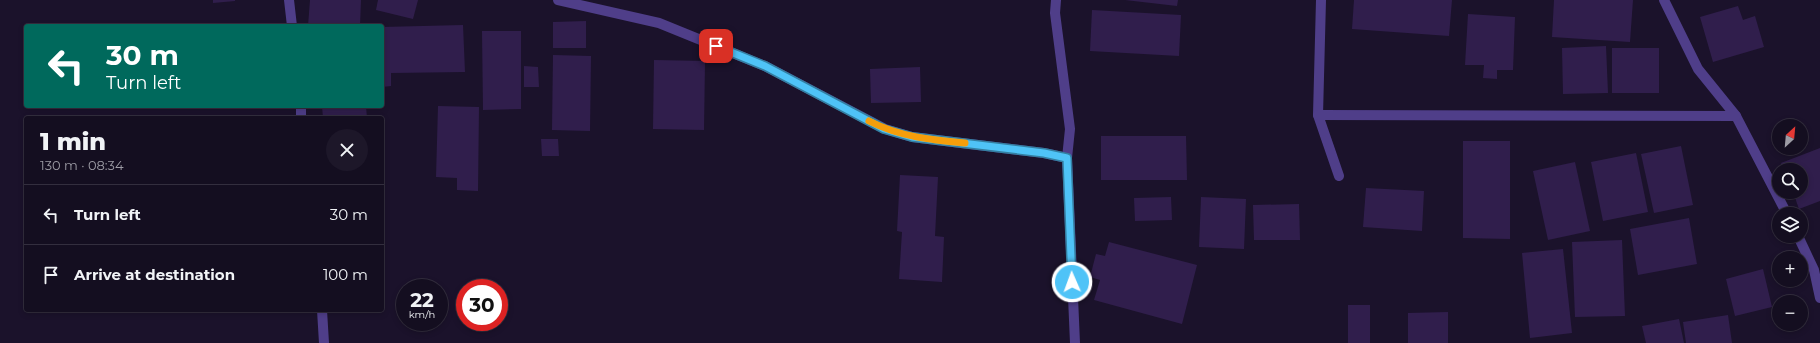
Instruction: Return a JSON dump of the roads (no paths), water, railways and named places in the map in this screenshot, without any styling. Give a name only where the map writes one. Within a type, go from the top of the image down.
[{"type":"street","points":[[289,0],[292,24]]},
{"type":"street","points":[[558,0],[659,23],[765,66],[884,129],[912,137],[1044,153],[1067,158]]},
{"type":"street","points":[[1056,0],[1055,12],[1070,129],[1067,158],[1074,343]]},
{"type":"street","points":[[1321,0],[1318,116],[1339,176]]},
{"type":"street","points":[[1664,0],[1698,69],[1736,116],[1783,207]]},
{"type":"street","points":[[1318,116],[1736,116]]},
{"type":"street","points":[[1801,243],[1814,270],[1820,298]]},
{"type":"street","points":[[322,312],[324,343]]}]
